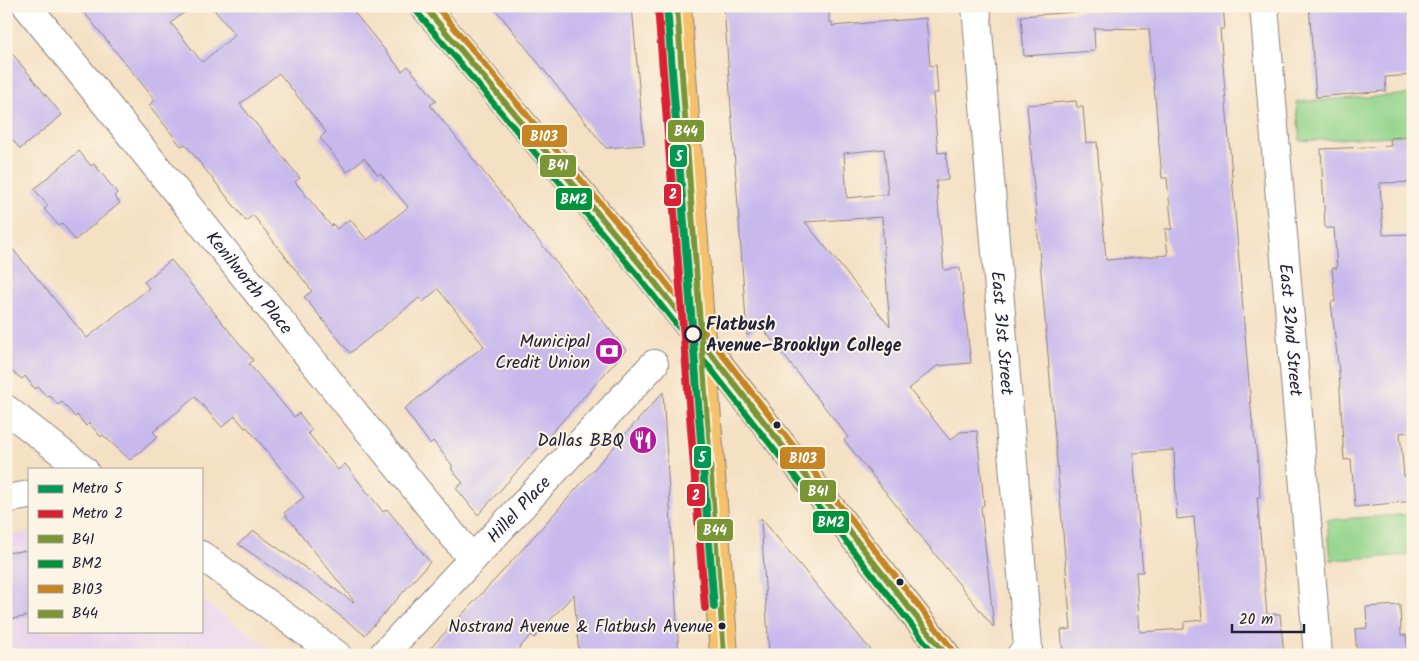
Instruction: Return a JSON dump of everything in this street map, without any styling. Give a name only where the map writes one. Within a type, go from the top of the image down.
[{"type":"main road","points":[[424,6],[646,271],[946,655]]},
{"type":"main road","points":[[676,6],[724,655]]},
{"type":"street","name":"Kenilworth Place","points":[[27,6],[472,559]]},
{"type":"street","name":"East 31st Street","points":[[976,6],[1028,648],[1021,655]]},
{"type":"street","name":"East 32nd Street","points":[[1264,6],[1318,655]]},
{"type":"street","name":"Hillel Place","points":[[383,655],[654,364]]},
{"type":"street","points":[[6,409],[82,468]]},
{"type":"street","points":[[6,499],[28,495]]},
{"type":"street","points":[[202,556],[337,655]]},
{"type":"shaded area","points":[[28,532],[28,634],[202,634],[202,600],[280,655],[6,655],[6,535]]},
{"type":"green space","points":[[1413,94],[1413,135],[1300,141],[1296,102]]},
{"type":"green space","points":[[1413,514],[1413,555],[1331,560],[1327,520]]},
{"type":"building","points":[[79,6],[192,6],[171,23],[202,62],[235,35],[211,6],[349,6],[402,71],[408,66],[436,101],[430,105],[626,350],[478,515],[456,488],[463,483],[452,470],[452,465],[433,441],[430,444],[404,409],[484,346],[438,289],[423,302],[419,298],[350,353],[304,297],[312,291],[253,215],[246,221],[185,144],[181,146],[149,105],[155,100]],"holes":[[[279,73],[326,132],[320,138],[347,172],[364,158],[378,175],[380,173],[408,207],[367,240],[350,219],[337,229],[333,224],[331,226],[295,182],[300,178],[240,104]]]},
{"type":"building","points":[[493,6],[632,6],[644,145],[606,148]]},
{"type":"building","points":[[724,6],[829,6],[829,22],[832,22],[832,26],[926,18],[930,66],[936,65],[938,93],[933,93],[938,153],[946,152],[948,180],[936,181],[944,270],[960,268],[971,363],[937,366],[909,389],[950,440],[960,432],[977,431],[984,505],[981,507],[994,628],[844,440],[848,437],[760,325],[747,336]],"holes":[[[884,149],[888,194],[847,198],[844,153]],[[882,217],[884,251],[890,327],[805,222]]]},
{"type":"building","points":[[1170,6],[1223,6],[1225,29],[1220,29],[1252,420],[1258,462],[1260,497],[1257,497],[1267,615],[1280,614],[1284,655],[1063,655],[1061,630],[1071,629],[1027,105],[1076,101],[1077,107],[1083,107],[1086,143],[1097,142],[1106,260],[1168,255],[1165,229],[1172,229],[1167,178],[1162,178],[1149,29],[1094,28],[1095,51],[1024,56],[1021,16],[1130,8],[1171,9]],"holes":[[[1174,450],[1177,519],[1194,517],[1202,620],[1184,622],[1184,629],[1140,632],[1136,572],[1143,572],[1133,453]]]},
{"type":"building","points":[[1309,6],[1409,6],[1413,75],[1385,77],[1386,91],[1316,97]]},
{"type":"building","points":[[6,46],[62,115],[20,149],[6,132]]},
{"type":"building","points":[[1413,136],[1413,182],[1380,183],[1383,235],[1413,234],[1413,432],[1400,433],[1404,476],[1413,475],[1413,501],[1355,507],[1351,459],[1344,460],[1339,372],[1331,302],[1335,301],[1332,268],[1337,268],[1334,228],[1325,228],[1321,149],[1391,146],[1390,138]]},
{"type":"building","points":[[79,151],[91,166],[94,164],[117,193],[114,196],[120,203],[75,240],[62,223],[59,226],[44,209],[48,206],[34,189]]},
{"type":"building","points":[[6,241],[87,338],[149,288],[144,282],[171,260],[253,360],[249,364],[294,417],[299,413],[312,430],[308,433],[338,470],[345,464],[383,512],[387,509],[430,562],[365,635],[313,595],[238,544],[254,531],[354,601],[284,513],[304,497],[247,427],[245,428],[235,416],[222,427],[195,397],[153,432],[158,437],[130,460],[103,435],[101,437],[89,423],[86,426],[77,415],[75,417],[62,402],[58,405],[38,387],[35,389],[25,376],[22,379],[6,367]]},
{"type":"building","points":[[663,392],[679,655],[579,655],[574,594],[534,638],[531,635],[513,655],[424,655],[502,572]]},
{"type":"building","points":[[761,518],[814,582],[875,655],[769,655]]},
{"type":"building","points":[[28,550],[28,616],[6,620],[6,553]]},
{"type":"building","points":[[1400,605],[1401,635],[1406,635],[1408,655],[1357,655],[1355,629],[1367,628],[1366,607]]},
{"type":"metro line","name":"5","points":[[667,6],[714,607]]},
{"type":"metro line","name":"2","points":[[658,7],[705,608]]},
{"type":"transit line","name":"B41","points":[[424,6],[646,271],[946,655]]},
{"type":"transit line","name":"B103","points":[[436,6],[653,266],[953,650]]},
{"type":"transit line","name":"B44","points":[[677,6],[724,655]]},
{"type":"transit line","name":"BM2","points":[[417,12],[639,277],[935,655]]},
{"type":"place","name":"Flatbush Avenue–Brooklyn College","points":[[693,334]]},
{"type":"place","name":"Municipal Credit Union","points":[[609,351]]},
{"type":"place","name":"Dallas BBQ","points":[[643,440]]},
{"type":"place","name":"Nostrand Avenue & Flatbush Avenue","points":[[722,626]]}]
